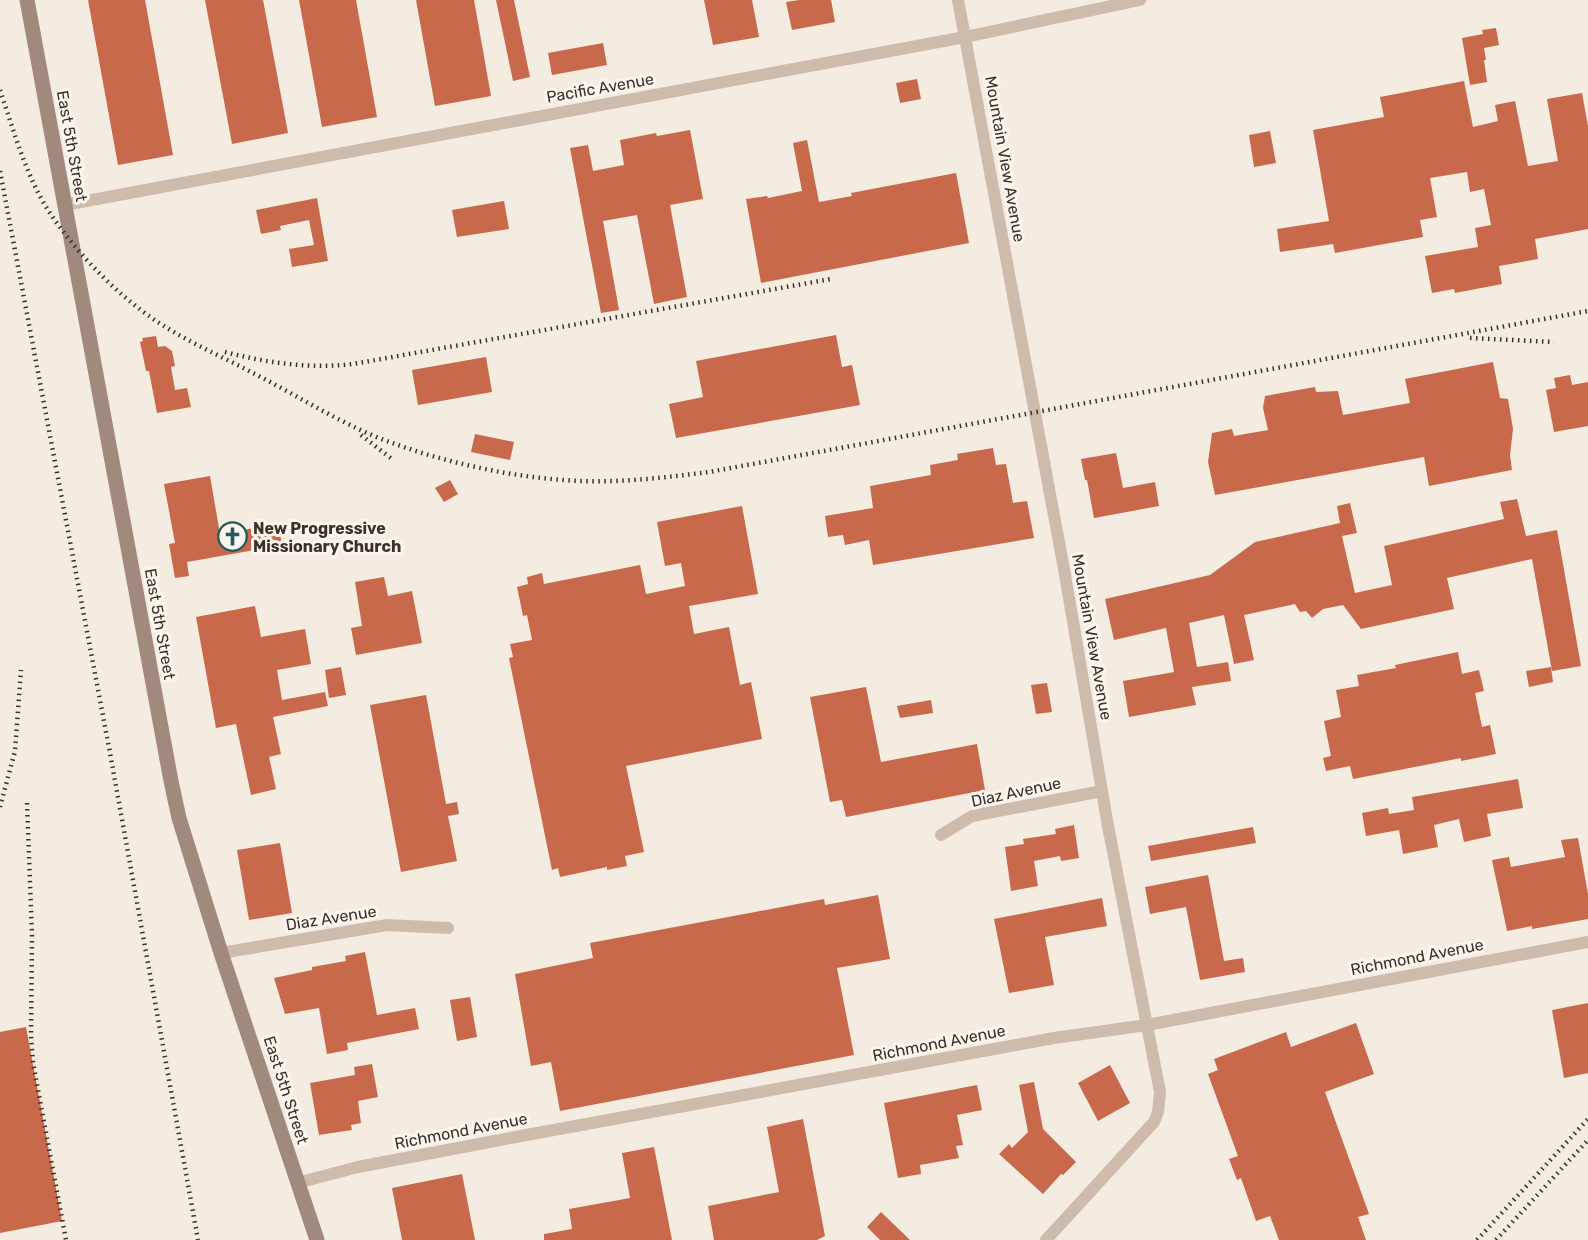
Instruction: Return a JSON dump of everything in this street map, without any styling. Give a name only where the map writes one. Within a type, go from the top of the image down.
[{"type":"main road","name":"East 5th Street","points":[[27,0],[179,818],[221,953],[317,1240]]},
{"type":"street","name":"Mountain View Avenue","points":[[958,0],[1064,569],[1102,791],[1160,1092],[1158,1112],[1154,1122],[1046,1240]]},
{"type":"street","name":"Pacific Avenue","points":[[65,205],[965,38],[1140,0]]},
{"type":"street","name":"Diaz Avenue","points":[[941,835],[972,816],[1102,791]]},
{"type":"street","name":"Diaz Avenue","points":[[221,953],[387,925],[448,928]]},
{"type":"street","name":"Richmond Avenue","points":[[297,1183],[358,1167],[521,1136],[1054,1038],[1147,1025],[1588,942]]},
{"type":"building","points":[[88,0],[145,0],[173,155],[118,165]]},
{"type":"building","points":[[205,0],[263,0],[288,133],[232,144]]},
{"type":"building","points":[[299,0],[356,0],[377,117],[322,127]]},
{"type":"building","points":[[416,0],[474,0],[491,96],[435,106]]},
{"type":"building","points":[[496,0],[514,0],[530,77],[513,81]]},
{"type":"building","points":[[704,0],[752,0],[759,37],[713,45]]},
{"type":"building","points":[[831,0],[835,22],[792,30],[786,2]]},
{"type":"building","points":[[1496,28],[1499,45],[1484,48],[1487,82],[1470,85],[1462,38],[1483,34],[1482,30]]},
{"type":"building","points":[[603,43],[607,65],[552,75],[548,53]]},
{"type":"building","points":[[917,79],[921,99],[900,103],[896,83]]},
{"type":"building","points":[[1464,81],[1473,127],[1498,121],[1495,105],[1515,101],[1528,166],[1558,161],[1547,99],[1582,93],[1588,126],[1588,229],[1535,239],[1538,259],[1499,266],[1502,284],[1455,293],[1454,289],[1432,293],[1425,256],[1478,247],[1475,228],[1491,225],[1484,189],[1470,192],[1467,172],[1430,178],[1437,217],[1420,220],[1423,237],[1335,253],[1333,244],[1280,252],[1277,229],[1329,221],[1313,130],[1384,117],[1380,97]]},
{"type":"building","points":[[690,130],[703,199],[670,205],[687,297],[654,304],[637,215],[603,221],[619,310],[601,313],[570,148],[588,145],[593,171],[624,165],[620,140],[656,133],[657,136]]},
{"type":"building","points":[[1270,131],[1276,163],[1254,167],[1249,135]]},
{"type":"building","points":[[807,140],[819,202],[852,196],[851,193],[956,173],[969,243],[761,283],[746,199],[767,196],[768,198],[802,191],[793,143]]},
{"type":"building","points":[[317,198],[328,261],[292,267],[289,249],[314,245],[309,220],[280,226],[281,230],[261,234],[256,210]]},
{"type":"building","points":[[504,201],[509,229],[457,237],[452,210]]},
{"type":"building","points":[[836,335],[842,367],[852,365],[860,405],[676,438],[669,404],[703,397],[696,361]]},
{"type":"building","points":[[156,336],[158,347],[165,346],[172,351],[175,366],[171,367],[175,390],[187,388],[191,407],[157,413],[149,371],[146,371],[140,342],[143,341],[142,338]]},
{"type":"building","points":[[486,357],[492,392],[418,405],[412,370]]},
{"type":"building","points":[[1493,362],[1500,398],[1508,399],[1513,429],[1510,455],[1512,470],[1429,486],[1424,457],[1215,495],[1208,462],[1212,433],[1232,429],[1234,436],[1268,430],[1263,408],[1265,396],[1315,387],[1316,392],[1338,391],[1343,415],[1410,403],[1405,379]]},
{"type":"building","points":[[1570,375],[1572,385],[1588,382],[1588,426],[1554,432],[1546,390],[1556,388],[1554,378]]},
{"type":"building","points":[[475,434],[514,442],[510,460],[471,452]]},
{"type":"building","points":[[993,448],[996,465],[1006,464],[1013,503],[1027,501],[1034,538],[873,565],[869,540],[845,545],[843,535],[828,537],[825,516],[873,508],[870,486],[931,475],[930,465],[958,460],[957,454]]},
{"type":"building","points":[[1116,453],[1123,488],[1155,482],[1159,506],[1094,518],[1081,459]]},
{"type":"building","points":[[210,476],[220,534],[278,524],[282,545],[187,562],[189,576],[175,578],[169,544],[175,543],[164,484]]},
{"type":"building","points":[[450,480],[458,494],[444,502],[435,488]]},
{"type":"building","points":[[1517,499],[1526,536],[1557,530],[1581,666],[1552,671],[1532,559],[1447,578],[1454,609],[1361,629],[1343,605],[1323,609],[1312,618],[1306,611],[1300,612],[1295,604],[1244,615],[1254,660],[1234,664],[1224,615],[1189,623],[1197,667],[1228,662],[1231,681],[1192,687],[1196,705],[1129,717],[1123,681],[1174,672],[1166,628],[1114,640],[1105,599],[1210,575],[1255,542],[1340,523],[1337,506],[1350,503],[1357,533],[1342,536],[1355,593],[1392,585],[1384,546],[1504,519],[1500,502]]},
{"type":"building","points":[[742,506],[758,594],[689,606],[694,634],[729,627],[740,685],[751,682],[762,739],[626,766],[644,852],[625,856],[627,866],[607,870],[607,867],[560,877],[558,868],[552,870],[509,658],[513,657],[510,644],[532,640],[527,615],[523,616],[517,587],[528,584],[527,577],[542,573],[544,584],[640,565],[646,594],[685,586],[681,563],[665,566],[657,522]]},
{"type":"building","points":[[384,577],[388,596],[412,591],[422,643],[356,655],[351,628],[362,626],[355,582]]},
{"type":"building","points":[[255,606],[261,637],[305,629],[311,664],[277,670],[282,700],[325,692],[328,706],[273,717],[281,754],[269,757],[276,789],[251,795],[236,724],[216,728],[196,617]]},
{"type":"building","points":[[1458,652],[1462,674],[1479,670],[1484,691],[1475,693],[1482,727],[1490,725],[1496,754],[1461,761],[1461,758],[1353,779],[1350,766],[1326,771],[1323,758],[1331,756],[1324,721],[1341,717],[1336,690],[1359,686],[1357,675],[1396,668],[1395,665]]},
{"type":"building","points":[[341,667],[346,695],[329,698],[325,670]]},
{"type":"building","points":[[1551,667],[1553,682],[1529,687],[1526,671]]},
{"type":"building","points":[[1047,683],[1052,712],[1036,714],[1031,685]]},
{"type":"building","points":[[866,687],[881,762],[977,744],[985,790],[846,817],[842,800],[830,802],[810,697]]},
{"type":"building","points":[[426,695],[446,804],[457,802],[459,814],[448,816],[457,861],[401,872],[370,705]]},
{"type":"building","points":[[931,700],[933,713],[900,718],[897,706]]},
{"type":"building","points":[[1518,779],[1523,808],[1487,814],[1491,836],[1464,842],[1459,819],[1434,825],[1438,847],[1403,854],[1399,830],[1366,836],[1362,813],[1388,808],[1389,814],[1414,810],[1412,797]]},
{"type":"building","points":[[1074,825],[1079,858],[1061,861],[1060,856],[1034,861],[1038,886],[1011,891],[1005,847],[1024,844],[1023,839],[1056,834],[1055,829]]},
{"type":"building","points":[[1253,827],[1256,843],[1151,861],[1148,846]]},
{"type":"building","points":[[1578,838],[1588,894],[1588,919],[1507,931],[1492,860],[1509,857],[1511,867],[1565,857],[1561,840]]},
{"type":"building","points":[[280,843],[292,913],[249,920],[237,850]]},
{"type":"building","points":[[1208,875],[1224,961],[1243,958],[1245,972],[1200,980],[1186,907],[1150,914],[1145,887]]},
{"type":"building","points":[[878,895],[890,959],[837,968],[854,1055],[560,1111],[551,1062],[531,1066],[515,974],[593,958],[590,943],[824,899],[825,905]]},
{"type":"building","points":[[1102,898],[1107,926],[1045,937],[1054,985],[1009,993],[994,919]]},
{"type":"building","points":[[365,952],[377,1015],[415,1008],[419,1029],[347,1043],[348,1050],[327,1054],[319,1008],[285,1014],[274,978],[312,970],[312,967],[346,961],[345,956]]},
{"type":"building","points":[[470,997],[477,1037],[457,1041],[450,1000]]},
{"type":"building","points":[[1588,1003],[1588,1073],[1564,1078],[1552,1010]]},
{"type":"building","points":[[1356,1023],[1374,1074],[1325,1092],[1369,1214],[1358,1217],[1366,1240],[1279,1240],[1270,1216],[1256,1221],[1241,1178],[1237,1180],[1229,1159],[1238,1156],[1208,1074],[1218,1070],[1214,1059],[1286,1032],[1291,1047]]},
{"type":"building","points":[[26,1027],[62,1221],[0,1233],[0,1032]]},
{"type":"building","points":[[372,1064],[378,1097],[358,1101],[361,1123],[351,1125],[352,1130],[319,1135],[310,1083],[355,1075],[354,1067]]},
{"type":"building","points":[[1110,1065],[1130,1103],[1098,1121],[1078,1083]]},
{"type":"building","points":[[1034,1082],[1043,1129],[1076,1162],[1063,1175],[1061,1174],[1043,1194],[999,1154],[1009,1144],[1012,1148],[1028,1132],[1019,1085]]},
{"type":"building","points":[[977,1085],[982,1110],[957,1115],[963,1145],[956,1146],[959,1158],[920,1165],[921,1174],[898,1178],[884,1103]]},
{"type":"building","points":[[803,1119],[825,1236],[817,1240],[714,1240],[708,1206],[779,1192],[767,1127]]},
{"type":"building","points":[[654,1147],[672,1240],[544,1240],[544,1234],[572,1229],[569,1209],[630,1198],[622,1153]]},
{"type":"building","points":[[462,1174],[475,1240],[402,1240],[392,1188]]},
{"type":"building","points":[[881,1212],[910,1240],[880,1240],[867,1227]]},
{"type":"railway","points":[[0,90],[29,173],[54,219],[98,272],[149,316],[187,339],[377,437],[457,463],[521,475],[564,480],[618,481],[709,472],[1588,311]]},
{"type":"railway","points":[[0,171],[110,753],[198,1240]]},
{"type":"railway","points":[[225,352],[289,364],[320,366],[353,364],[831,279]]},
{"type":"railway","points":[[1470,338],[1554,342]]},
{"type":"railway","points":[[361,435],[392,459]]},
{"type":"railway","points":[[0,807],[15,751],[21,670]]},
{"type":"railway","points":[[27,803],[32,935],[33,1063],[66,1240]]},
{"type":"railway","points":[[1477,1240],[1588,1119]]},
{"type":"railway","points":[[1496,1240],[1588,1140]]},
{"type":"place","name":"New Progressive Missionary Church","points":[[232,537]]}]
